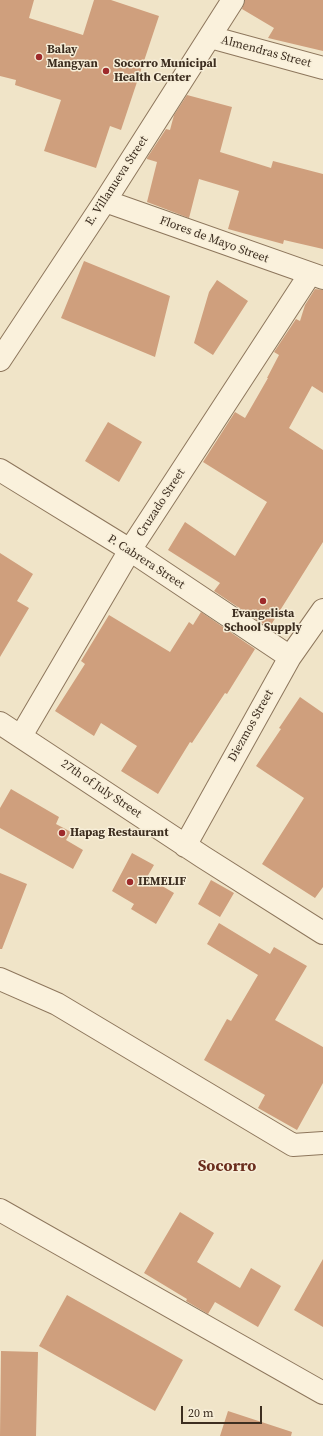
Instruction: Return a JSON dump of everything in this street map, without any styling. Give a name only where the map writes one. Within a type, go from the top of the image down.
[{"type":"street","name":"E. Villanueva Street","points":[[0,360],[105,201],[233,0]]},
{"type":"street","name":"Almendras Street","points":[[210,37],[323,68]]},
{"type":"street","name":"Flores de Mayo Street","points":[[105,201],[317,276]]},
{"type":"street","name":"Cruzado Street","points":[[21,736],[130,550],[317,276]]},
{"type":"street","name":"P. Cabrera Street","points":[[0,470],[130,550],[290,657]]},
{"type":"street","name":"Diezmos Street","points":[[185,846],[290,657],[316,635],[323,610]]},
{"type":"street","name":"27th of July Street","points":[[0,723],[185,846],[323,933]]},
{"type":"street","points":[[0,979],[57,1004],[293,1145],[323,1143]]},
{"type":"street","points":[[0,1210],[323,1393]]},
{"type":"building","name":"Socorro Municipal Health Center","points":[[0,0],[34,0],[29,18],[83,35],[94,0],[111,0],[159,16],[121,130],[110,126],[96,168],[44,151],[61,100],[15,85],[16,80],[0,76]]},
{"type":"building","points":[[245,0],[323,0],[323,51],[268,38],[274,28],[242,9]]},
{"type":"building","points":[[187,95],[232,107],[220,152],[271,168],[273,161],[323,174],[323,249],[284,240],[283,244],[228,229],[239,191],[199,179],[189,218],[147,202],[157,162],[147,158],[166,129],[170,130],[174,115]]},
{"type":"building","points":[[84,261],[170,296],[155,357],[61,318]]},
{"type":"building","points":[[217,280],[248,301],[213,355],[194,343],[209,292]]},
{"type":"building","points":[[315,289],[323,290],[323,393],[312,386],[289,428],[323,450],[323,542],[269,628],[214,591],[220,583],[168,550],[185,522],[235,556],[267,502],[203,462],[235,412],[245,418],[268,378],[279,355],[274,352],[296,319],[300,321],[305,305]]},
{"type":"building","points":[[108,422],[142,442],[119,482],[85,461]]},
{"type":"building","points":[[0,553],[33,574],[17,601],[29,608],[0,657]]},
{"type":"building","points":[[201,612],[255,649],[227,694],[225,693],[192,743],[190,742],[158,794],[121,771],[137,746],[101,723],[94,736],[55,711],[85,664],[81,661],[109,615],[170,652],[189,622],[193,625]]},
{"type":"building","points":[[300,697],[323,713],[323,887],[315,898],[262,864],[304,798],[256,766]]},
{"type":"building","points":[[11,789],[59,817],[56,824],[71,832],[66,840],[83,850],[73,869],[0,828],[0,808]]},
{"type":"building","points":[[132,853],[154,865],[147,877],[174,893],[156,924],[131,909],[134,904],[112,891]]},
{"type":"building","points":[[0,873],[27,884],[2,949],[0,949]]},
{"type":"building","points":[[211,880],[234,893],[220,917],[198,904]]},
{"type":"building","points":[[219,923],[270,954],[274,947],[307,966],[275,1020],[323,1047],[323,1083],[297,1130],[258,1108],[265,1095],[204,1060],[227,1019],[231,1021],[258,975],[207,944]]},
{"type":"building","points":[[180,1212],[214,1233],[197,1262],[240,1288],[251,1268],[281,1286],[258,1327],[215,1302],[208,1314],[186,1301],[187,1299],[144,1273]]},
{"type":"building","points":[[323,1259],[323,1327],[294,1310]]},
{"type":"building","points":[[67,1295],[183,1360],[155,1411],[39,1346]]},
{"type":"building","points":[[1,1351],[38,1352],[36,1436],[0,1436]]},
{"type":"building","points":[[228,1411],[292,1432],[291,1436],[220,1436]]},
{"type":"place","name":"Balay Mangyan","points":[[39,57]]},
{"type":"place","name":"Socorro Municipal Health Center","points":[[106,71]]},
{"type":"place","name":"Evangelista School Supply","points":[[263,601]]},
{"type":"place","name":"Hapag Restaurant","points":[[62,833]]},
{"type":"place","name":"IEMELIF","points":[[130,882]]},
{"type":"district","name":"Socorro","points":[[227,1167]]}]
